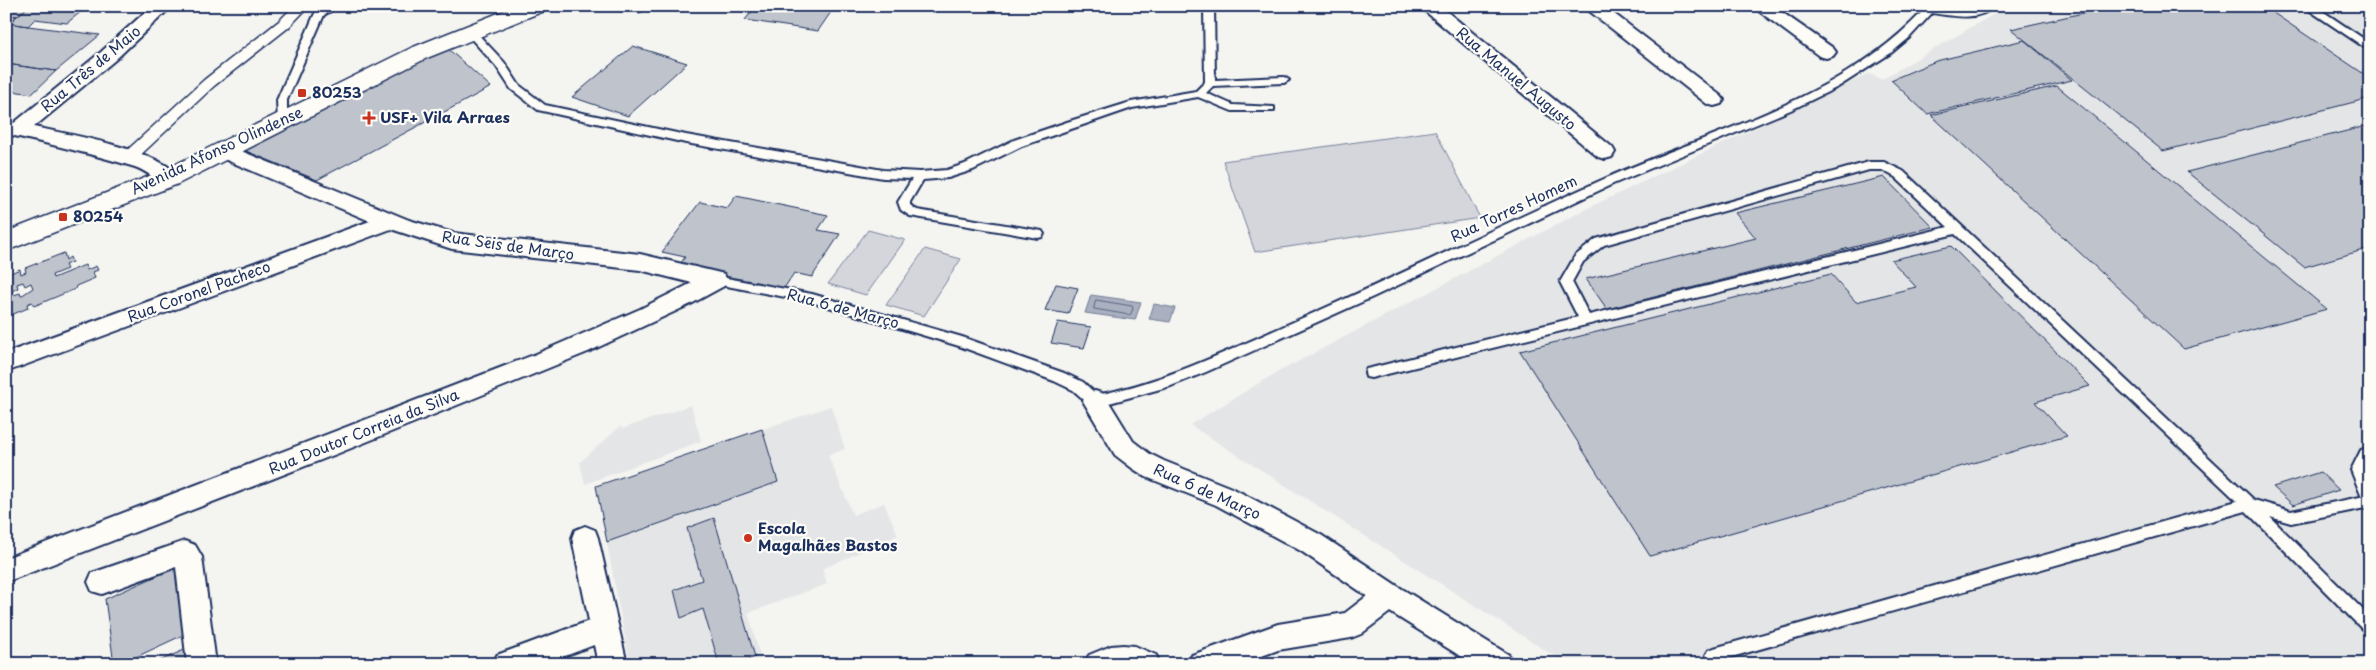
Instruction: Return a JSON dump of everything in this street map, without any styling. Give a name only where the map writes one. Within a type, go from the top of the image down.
[{"type":"main road","name":"Avenida Afonso Olindense","points":[[6,242],[169,178],[419,53],[536,6]]},
{"type":"street","name":"Rua Três de Maio","points":[[12,129],[108,56],[163,6]]},
{"type":"street","points":[[128,158],[209,83],[284,24],[302,6]]},
{"type":"street","name":"Rua Manuel Augusto","points":[[1428,6],[1605,152]]},
{"type":"street","points":[[1592,6],[1714,100]]},
{"type":"street","points":[[1761,6],[1826,52]]},
{"type":"street","points":[[12,129],[94,147],[154,166],[169,178]]},
{"type":"street","name":"Rua Seis de Março","points":[[224,151],[391,221],[452,241],[640,262],[716,280]]},
{"type":"street","name":"Rua Coronel Pacheco","points":[[6,363],[391,221]]},
{"type":"street","name":"Rua Doutor Correia da Silva","points":[[6,570],[284,464],[569,350],[654,313],[716,280]]},
{"type":"street","name":"Rua 6 de Março","points":[[1095,401],[1124,448],[1141,461],[1155,470],[1225,496],[1311,542],[1389,596],[1499,664]]},
{"type":"street","points":[[2370,457],[2364,470],[2370,488]]},
{"type":"street","points":[[585,538],[613,664]]},
{"type":"street","points":[[102,582],[178,554],[185,554],[188,557],[202,664]]},
{"type":"street","points":[[1202,664],[1278,637],[1351,625],[1389,596]]},
{"type":"street","points":[[507,664],[606,628]]},
{"type":"street","points":[[1099,664],[1117,658],[1131,658],[1145,663]]},
{"type":"lane","points":[[282,121],[282,100],[320,13],[334,6]]},
{"type":"lane","points":[[1210,6],[1210,83]]},
{"type":"lane","points":[[1924,8],[1968,15],[1990,6]]},
{"type":"lane","points":[[2308,6],[2370,48]]},
{"type":"lane","name":"Rua Torres Homem","points":[[1095,401],[1135,393],[1203,370],[1235,353],[1547,212],[1609,181],[1789,107],[1834,85],[1887,51],[1905,36],[1924,8]]},
{"type":"lane","points":[[470,32],[500,64],[515,87],[542,108],[686,139],[883,174],[920,176],[948,174],[969,167],[1018,143],[1098,114],[1146,102],[1199,94],[1232,108],[1270,109]]},
{"type":"lane","points":[[1199,94],[1210,83],[1284,80]]},
{"type":"lane","points":[[1586,320],[1566,282],[1572,266],[1583,252],[1600,242],[1870,166],[1884,166],[1899,174],[2249,504],[2370,627]]},
{"type":"lane","points":[[920,176],[904,202],[905,208],[914,213],[1038,234]]},
{"type":"lane","points":[[1371,373],[1958,229]]},
{"type":"lane","name":"Rua 6 de Março","points":[[716,280],[812,298],[962,342],[1078,386],[1095,401]]},
{"type":"lane","points":[[1714,655],[2249,504],[2292,516],[2370,502]]},
{"type":"shaded area","points":[[2008,6],[2370,6],[2370,457],[2351,463],[2370,482],[2370,664],[1567,664],[1190,425],[1269,377],[1586,209],[1868,74],[1882,79]]},
{"type":"shaded area","points":[[1435,131],[1480,218],[1255,252],[1223,161]]},
{"type":"shaded area","points":[[868,230],[905,240],[866,295],[828,284]]},
{"type":"shaded area","points":[[925,249],[961,259],[924,316],[886,305]]},
{"type":"shaded area","points":[[691,405],[701,441],[585,484],[580,462],[621,426],[622,429]]},
{"type":"shaded area","name":"Escola Magalhães Bastos","points":[[831,406],[845,449],[828,455],[853,515],[884,503],[898,535],[822,569],[827,584],[748,613],[761,659],[751,664],[630,664],[596,486]]},
{"type":"water","points":[[1091,295],[1141,302],[1135,320],[1085,313]]},
{"type":"water","points":[[1154,304],[1175,308],[1170,322],[1149,319]]},
{"type":"building","points":[[6,6],[29,6],[17,16],[6,15]]},
{"type":"building","points":[[29,6],[88,6],[67,23],[35,19],[28,26],[9,23]]},
{"type":"building","points":[[633,6],[659,6],[639,13]]},
{"type":"building","points":[[756,6],[835,6],[818,31],[745,20]]},
{"type":"building","points":[[2115,6],[2263,6],[2370,78],[2370,98],[2163,151],[2011,29]]},
{"type":"building","points":[[6,15],[17,16],[6,26]]},
{"type":"building","points":[[9,23],[100,35],[56,71],[6,64],[6,26]]},
{"type":"building","points":[[2024,40],[2072,80],[1927,114],[1891,80],[1936,61]]},
{"type":"building","points":[[633,46],[687,63],[628,116],[572,97]]},
{"type":"building","name":"USF+ Vila Arraes","points":[[447,48],[491,87],[317,180],[241,149]]},
{"type":"building","points":[[6,64],[56,71],[32,94],[6,90]]},
{"type":"building","points":[[2057,86],[2327,309],[2184,349],[1931,115]]},
{"type":"building","points":[[2370,125],[2370,248],[2304,267],[2187,172]]},
{"type":"building","points":[[1884,177],[1933,227],[1607,309],[1586,279],[1756,238],[1735,213]]},
{"type":"building","points":[[736,196],[828,215],[818,230],[840,234],[812,277],[794,273],[783,290],[678,267],[685,257],[662,252],[700,202],[727,208]]},
{"type":"building","points":[[1951,246],[2090,386],[2035,402],[2067,436],[1650,556],[1520,351],[1831,274],[1856,302],[1916,287],[1891,260]]},
{"type":"building","points":[[64,253],[66,260],[70,257],[72,262],[65,265],[67,269],[52,275],[53,278],[85,265],[87,270],[96,266],[98,270],[93,272],[95,278],[76,286],[75,289],[34,306],[32,302],[27,304],[28,308],[6,317],[6,275],[20,269],[21,274],[26,272],[25,268]],"holes":[[[23,282],[25,286],[31,283],[33,288],[21,296],[20,293],[14,295],[12,291],[18,288],[17,284]]]},
{"type":"building","points":[[1056,284],[1078,288],[1068,314],[1045,310]]},
{"type":"building","points":[[1058,322],[1091,327],[1084,348],[1051,343]]},
{"type":"building","points":[[762,429],[778,482],[607,542],[596,486]]},
{"type":"building","points":[[2320,472],[2339,490],[2293,505],[2273,487]]},
{"type":"building","points":[[714,518],[755,657],[740,664],[719,664],[703,609],[681,618],[674,590],[702,580],[687,528]]},
{"type":"building","points":[[184,564],[196,629],[121,664],[114,664],[105,599]]},
{"type":"building","points":[[195,645],[198,664],[153,664]]},
{"type":"place","name":"80253","points":[[302,93]]},
{"type":"place","name":"USF+ Vila Arraes","points":[[369,118]]},
{"type":"place","name":"80254","points":[[63,217]]},
{"type":"place","name":"Escola Magalhães Bastos","points":[[748,538]]}]
